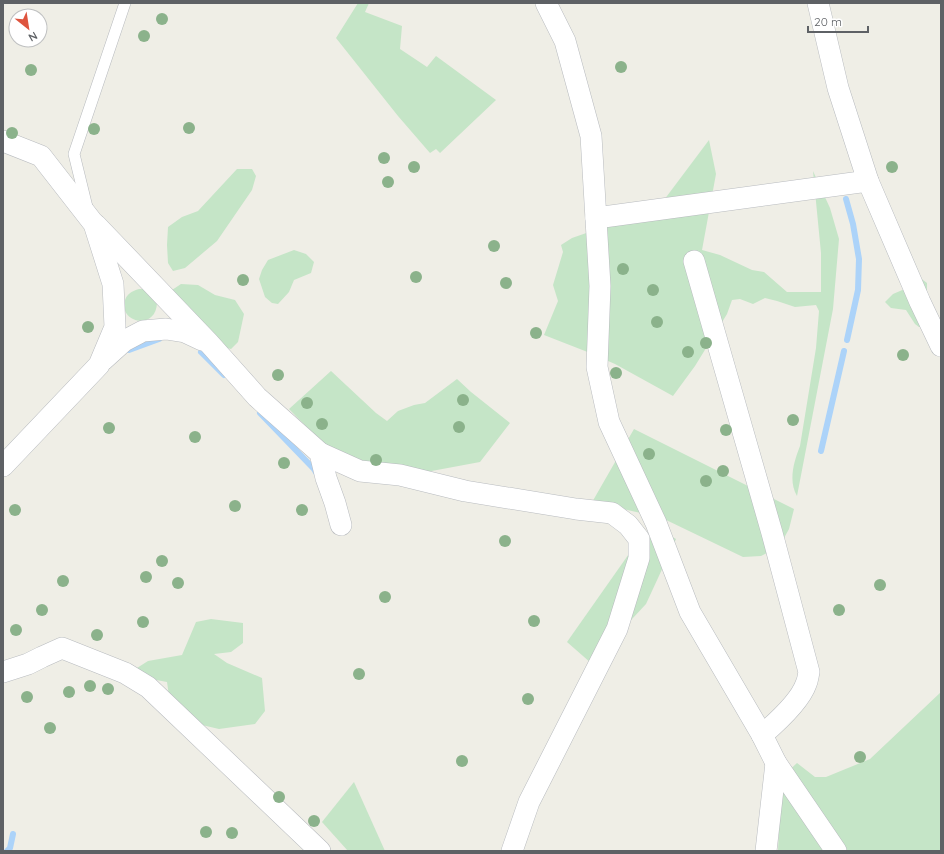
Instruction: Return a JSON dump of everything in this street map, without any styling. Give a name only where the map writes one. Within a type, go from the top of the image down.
[{"type":"street","points":[[546,3],[565,41],[591,136],[600,286],[597,367],[609,422],[656,522],[690,612],[762,735],[776,762],[836,851]]},
{"type":"street","points":[[818,3],[838,88],[868,181],[920,302],[941,346]]},
{"type":"street","points":[[3,141],[41,156],[94,224],[113,284],[114,327],[98,365]]},
{"type":"street","points":[[596,218],[868,181]]},
{"type":"street","points":[[89,218],[208,342],[257,397],[320,453],[360,471],[400,475],[465,491],[576,509],[612,513],[628,525],[639,539],[639,558],[617,629],[529,802],[512,851]]},
{"type":"street","points":[[694,261],[772,533],[809,672],[806,684],[799,698],[762,735]]},
{"type":"street","points":[[3,466],[98,365],[124,341],[143,331],[166,329],[185,332],[208,342]]},
{"type":"street","points":[[320,453],[326,478],[341,525]]},
{"type":"street","points":[[3,672],[28,664],[42,656],[62,648],[125,673],[148,687],[320,851]]},
{"type":"street","points":[[766,851],[776,762]]},
{"type":"lane","points":[[89,218],[74,154],[125,3]]},
{"type":"green space","points":[[358,3],[369,3],[365,12],[402,26],[400,49],[427,67],[436,56],[496,100],[440,153],[436,149],[430,153],[398,116],[336,38]]},
{"type":"green space","points":[[709,140],[716,174],[702,250],[720,255],[752,270],[764,272],[787,292],[821,292],[821,253],[813,171],[830,208],[839,239],[833,309],[797,496],[794,490],[792,478],[800,446],[816,348],[819,311],[816,305],[795,307],[765,298],[753,304],[740,299],[732,300],[727,314],[695,366],[673,396],[615,364],[544,335],[558,301],[553,285],[563,252],[561,245],[572,238],[658,208]]},
{"type":"green space","points":[[237,169],[252,169],[256,176],[252,190],[217,241],[185,268],[173,271],[168,263],[168,227],[182,217],[198,211]]},
{"type":"green space","points":[[294,250],[306,254],[314,262],[311,273],[294,280],[289,292],[278,304],[272,303],[265,297],[259,279],[262,270],[268,260]]},
{"type":"green space","points":[[919,277],[927,283],[930,326],[919,327],[915,324],[906,310],[891,308],[885,302],[893,294],[914,285]]},
{"type":"green space","points":[[181,284],[198,285],[215,295],[235,300],[244,314],[238,342],[231,349],[219,346],[172,290]]},
{"type":"green space","points":[[139,289],[144,289],[157,303],[155,312],[151,318],[138,321],[127,314],[124,308],[125,300],[128,294]]},
{"type":"green space","points":[[331,371],[376,413],[387,421],[398,411],[414,405],[425,403],[457,379],[510,423],[480,462],[420,473],[357,468],[332,453],[289,409]]},
{"type":"green space","points":[[634,429],[794,509],[789,529],[784,538],[771,551],[761,556],[743,557],[662,518],[619,508],[591,504]]},
{"type":"green space","points":[[665,533],[676,539],[646,604],[591,663],[567,642],[638,541]]},
{"type":"green space","points":[[211,619],[243,623],[243,643],[231,652],[214,654],[227,663],[262,678],[265,711],[255,724],[219,729],[202,725],[171,710],[167,682],[146,678],[137,668],[148,661],[182,655],[196,622]]},
{"type":"green space","points":[[941,692],[941,851],[778,851],[781,778],[797,763],[815,777],[826,777],[870,759]]},
{"type":"green space","points":[[354,782],[385,851],[348,851],[322,822]]},
{"type":"waterway","points":[[846,199],[853,224],[859,259],[858,290],[847,340]]},
{"type":"waterway","points":[[129,350],[159,339]]},
{"type":"waterway","points":[[821,451],[844,351]]},
{"type":"waterway","points":[[201,352],[224,375]]},
{"type":"waterway","points":[[260,413],[314,469],[317,474]]},
{"type":"waterway","points":[[7,851],[10,848],[13,834]]}]
